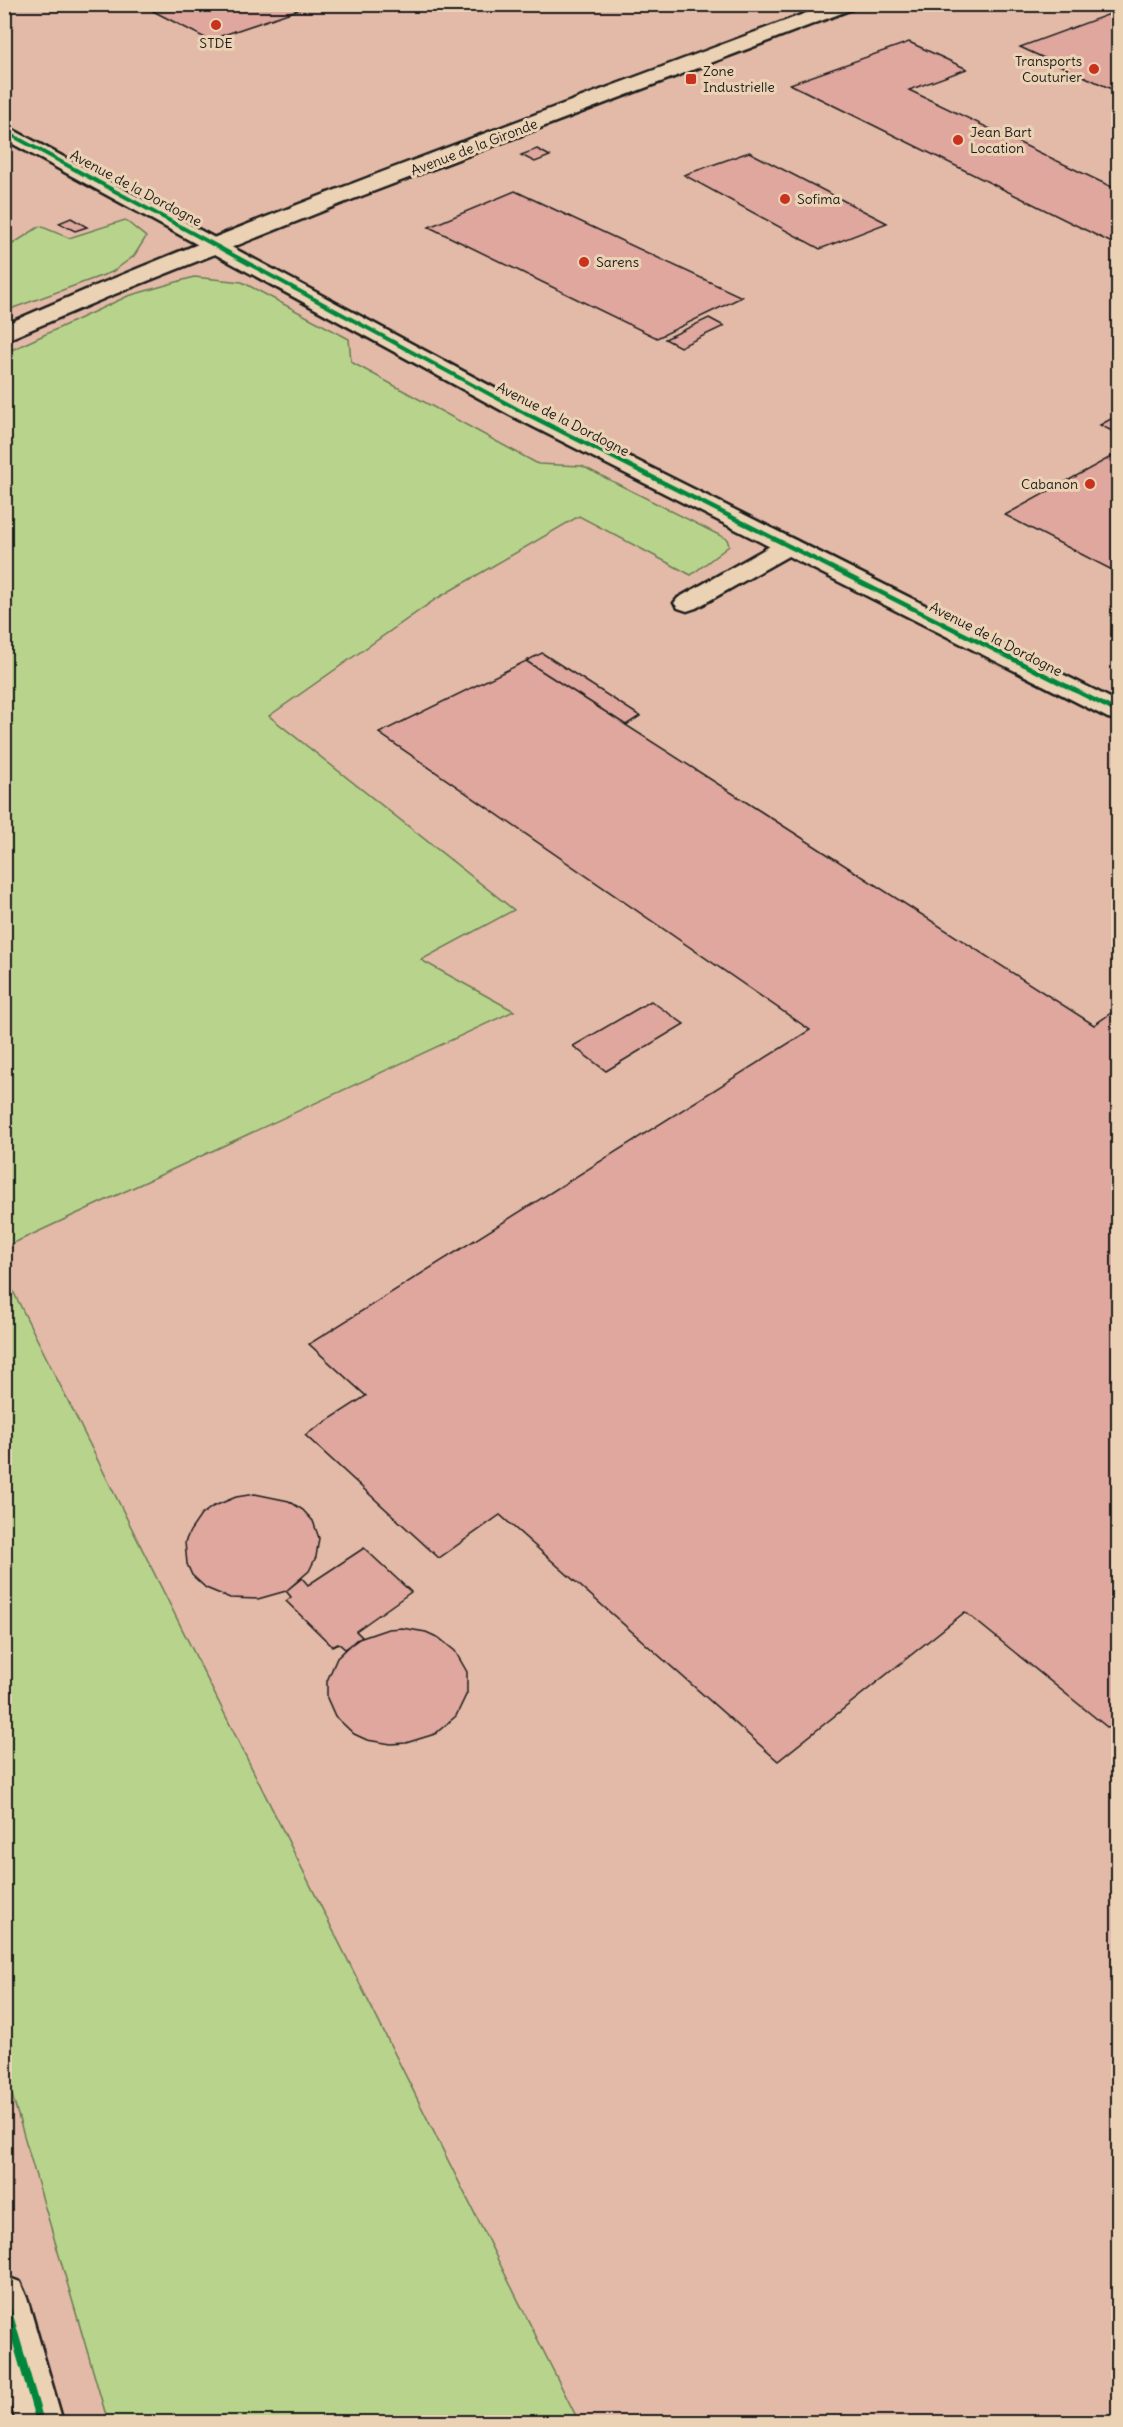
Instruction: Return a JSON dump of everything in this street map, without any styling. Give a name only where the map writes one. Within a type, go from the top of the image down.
[{"type":"street","name":"Avenue de la Gironde","points":[[4,334],[102,291],[848,4]]},
{"type":"street","name":"Avenue de la Dordogne","points":[[4,131],[518,410],[1119,712]]},
{"type":"street","name":"Avenue de la Gironde","points":[[4,322],[102,291]]},
{"type":"street","points":[[687,603],[788,546]]},
{"type":"street","points":[[4,2298],[40,2422]]},
{"type":"shaded area","points":[[5,5],[1118,5],[1118,2422],[5,2422]]},
{"type":"green space","points":[[125,220],[146,237],[134,256],[112,272],[5,311],[5,249],[40,226],[69,238]]},
{"type":"green space","points":[[194,277],[242,282],[349,339],[351,362],[538,464],[582,466],[727,539],[729,546],[691,575],[579,516],[436,599],[269,716],[514,910],[421,960],[514,1011],[5,1247],[5,353],[128,296]]},
{"type":"green space","points":[[4,1275],[579,2422],[108,2422],[5,2071]]},
{"type":"building","name":"STDE","points":[[172,4],[312,5],[209,40],[153,11]]},
{"type":"building","points":[[925,4],[941,8],[929,13],[917,7]]},
{"type":"building","name":"Transports Couturier","points":[[1118,11],[1118,92],[1020,47]]},
{"type":"building","name":"Jean Bart Location","points":[[909,42],[967,69],[909,90],[1118,190],[1118,246],[790,84]]},
{"type":"building","points":[[537,149],[550,156],[535,162],[521,155]]},
{"type":"building","name":"Sofima","points":[[749,152],[887,223],[820,249],[684,175]]},
{"type":"building","name":"Sarens","points":[[515,191],[742,297],[657,338],[429,227]]},
{"type":"building","points":[[71,218],[87,227],[75,231],[59,223]]},
{"type":"building","points":[[709,318],[724,326],[680,347],[665,339]]},
{"type":"building","points":[[1118,415],[1118,434],[1100,425]]},
{"type":"building","name":"Cabanon","points":[[1118,453],[1118,573],[1005,515]]},
{"type":"building","points":[[542,653],[640,716],[626,725],[526,661]]},
{"type":"building","points":[[526,661],[1094,1025],[1118,1008],[1118,1736],[965,1612],[778,1761],[500,1515],[439,1558],[305,1435],[366,1396],[309,1344],[810,1030],[379,733]]},
{"type":"building","points":[[651,1001],[684,1024],[606,1071],[573,1046]]},
{"type":"building","points":[[255,1494],[289,1501],[303,1510],[313,1521],[319,1538],[316,1557],[309,1571],[286,1591],[258,1599],[230,1598],[206,1588],[192,1575],[187,1564],[185,1542],[201,1515],[212,1507],[236,1497]]},
{"type":"building","points":[[364,1548],[411,1592],[356,1631],[362,1637],[345,1649],[338,1643],[332,1646],[286,1601],[291,1597],[286,1591],[302,1578],[308,1585]]},
{"type":"building","points":[[402,1628],[426,1632],[439,1638],[455,1651],[467,1672],[467,1693],[456,1716],[435,1734],[406,1743],[391,1744],[367,1740],[354,1734],[335,1716],[327,1698],[327,1681],[337,1658],[356,1640],[388,1629]]},
{"type":"cycle path","points":[[4,131],[518,410],[1118,712]]},
{"type":"cycle path","points":[[4,2298],[40,2422]]},
{"type":"place","name":"STDE","points":[[216,25]]},
{"type":"place","name":"Transports Couturier","points":[[1094,69]]},
{"type":"place","name":"Zone Industrielle","points":[[691,79]]},
{"type":"place","name":"Jean Bart Location","points":[[958,140]]},
{"type":"place","name":"Sofima","points":[[785,199]]},
{"type":"place","name":"Sarens","points":[[584,262]]},
{"type":"place","name":"Cabanon","points":[[1090,484]]}]
